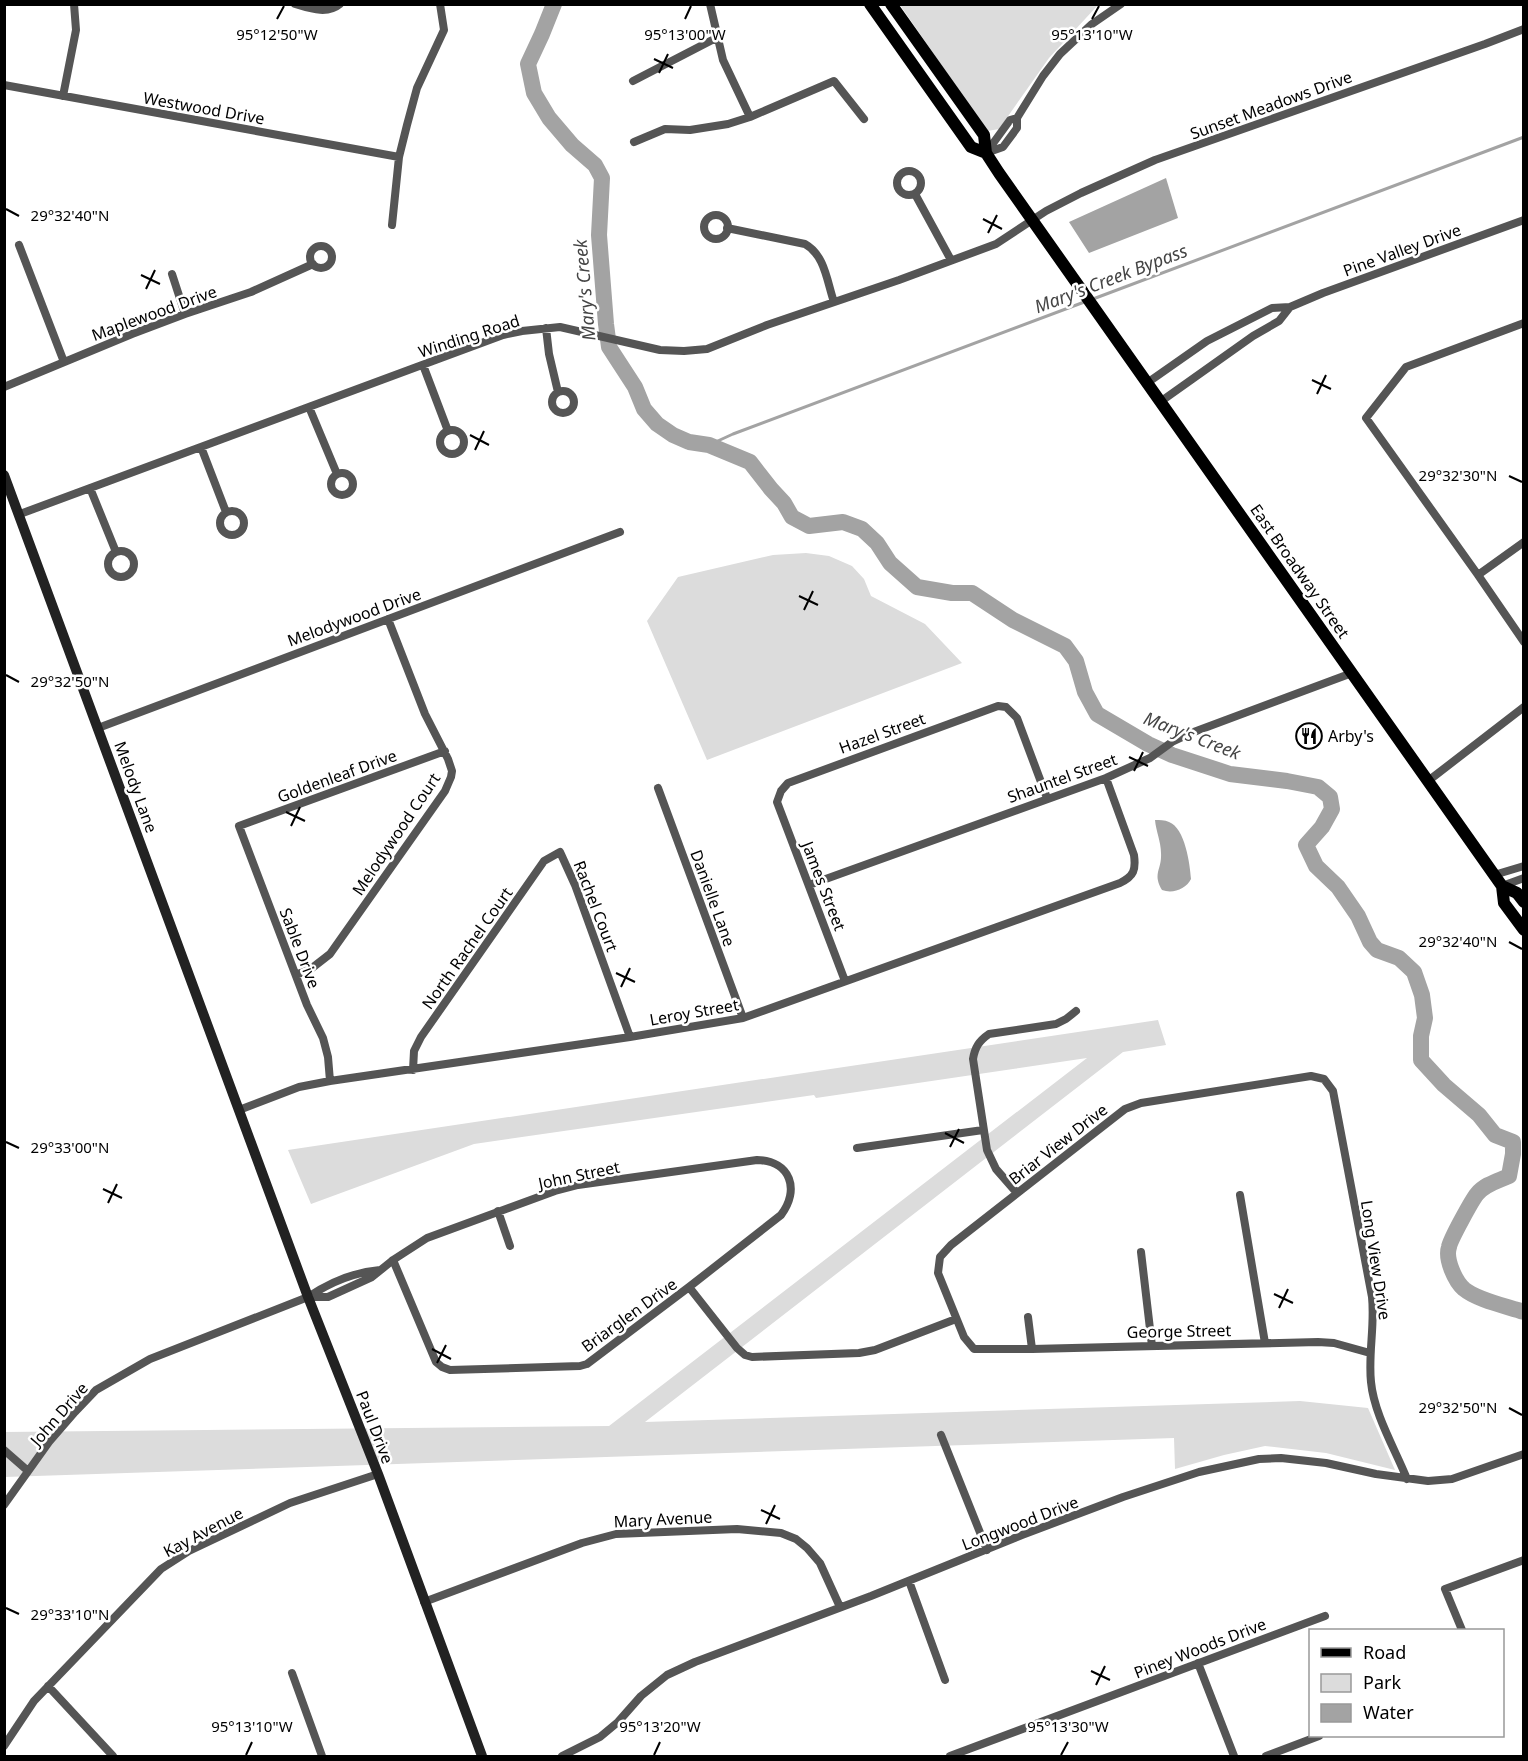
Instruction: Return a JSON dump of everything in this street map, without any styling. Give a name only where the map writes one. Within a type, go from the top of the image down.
[{"type":"main road","points":[[870,4],[971,147],[986,153],[984,135],[891,4]]},
{"type":"main road","name":"East Broadway Street","points":[[986,153],[1494,875],[1502,886],[1517,893],[1524,902]]},
{"type":"main road","name":"East Broadway Street","points":[[1502,886],[1504,903],[1524,930]]},
{"type":"street","points":[[63,96],[76,30],[74,4]]},
{"type":"street","points":[[294,4],[318,10],[335,8],[340,4]]},
{"type":"street","points":[[392,225],[399,157],[417,88],[444,30],[440,4]]},
{"type":"street","points":[[710,4],[723,60],[750,117]]},
{"type":"street","points":[[986,153],[1003,147],[1017,128],[1017,118],[1043,76],[1060,54],[1092,24],[1121,4]]},
{"type":"street","name":"Sunset Meadows Drive","points":[[1033,219],[1081,193],[1155,160],[1474,48],[1524,28]]},
{"type":"street","points":[[633,81],[718,37]]},
{"type":"street","points":[[634,142],[665,129],[690,130],[728,124],[834,81],[864,118]]},
{"type":"street","name":"Westwood Drive","points":[[4,85],[399,157]]},
{"type":"street","points":[[915,194],[951,260]]},
{"type":"street","name":"Winding Road","points":[[20,514],[503,335],[546,327],[560,327],[590,332],[660,350],[707,349],[767,325],[996,244],[1033,219]]},
{"type":"street","name":"Pine Valley Drive","points":[[1160,402],[1278,321],[1290,308],[1323,293],[1524,220]]},
{"type":"street","points":[[727,228],[805,244],[813,249],[820,258],[834,303]]},
{"type":"street","points":[[19,245],[64,362]]},
{"type":"street","name":"Maplewood Drive","points":[[4,387],[185,314],[252,292],[313,264]]},
{"type":"street","points":[[172,274],[185,314]]},
{"type":"street","name":"Pine Valley Drive","points":[[1147,383],[1207,341],[1272,308],[1290,308]]},
{"type":"street","points":[[1524,323],[1406,367],[1366,418],[1524,642]]},
{"type":"street","points":[[546,327],[549,354],[558,392]]},
{"type":"street","points":[[423,365],[448,431]]},
{"type":"street","points":[[309,407],[337,474]]},
{"type":"street","points":[[201,447],[226,512]]},
{"type":"street","name":"Melody Lane","points":[[4,475],[239,1110]]},
{"type":"street","points":[[90,488],[116,552]]},
{"type":"street","name":"Melodywood Drive","points":[[98,728],[620,532]]},
{"type":"street","points":[[1478,575],[1524,542]]},
{"type":"street","name":"Melodywood Court","points":[[296,975],[312,968],[330,954],[445,791],[451,777],[452,771],[445,751],[425,714],[388,619]]},
{"type":"street","name":"Shauntel Street","points":[[809,885],[1106,778],[1150,758],[1172,742],[1352,673]]},
{"type":"street","name":"Hazel Street","points":[[777,802],[781,791],[788,783],[797,779],[998,706],[1006,707],[1017,718],[1047,798]]},
{"type":"street","points":[[1428,781],[1524,707]]},
{"type":"street","name":"Goldenleaf Drive","points":[[239,826],[445,751]]},
{"type":"street","name":"Leroy Street","points":[[239,1110],[299,1087],[330,1081],[743,1018],[1120,883],[1135,872],[1134,855],[1106,778]]},
{"type":"street","name":"Danielle Lane","points":[[658,788],[743,1018]]},
{"type":"street","name":"James Street","points":[[777,802],[845,981]]},
{"type":"street","name":"Sable Drive","points":[[239,826],[307,1005],[323,1038],[328,1057],[330,1081]]},
{"type":"street","name":"Rachel Court","points":[[561,852],[630,1037]]},
{"type":"street","name":"North Rachel Court","points":[[413,1070],[414,1051],[421,1037],[544,861],[561,852]]},
{"type":"street","points":[[1494,875],[1524,866]]},
{"type":"street","points":[[1502,886],[1524,879]]},
{"type":"street","points":[[1017,1193],[996,1169],[987,1150],[973,1059],[975,1048],[981,1039],[989,1034],[1056,1024],[1076,1011]]},
{"type":"street","name":"Briar View Drive","points":[[987,1349],[974,1349],[964,1337],[938,1273],[940,1257],[951,1245],[1125,1109],[1141,1103],[1311,1077],[1324,1079]]},
{"type":"street","name":"Long View Drive","points":[[1324,1079],[1333,1091],[1371,1297],[1373,1330],[1370,1353],[1371,1385],[1375,1401],[1407,1479]]},
{"type":"street","name":"Paul Drive","points":[[239,1110],[308,1298],[378,1474],[482,1756]]},
{"type":"street","points":[[857,1148],[983,1130]]},
{"type":"street","name":"John Street","points":[[150,1359],[308,1298],[328,1297],[372,1277],[427,1238],[555,1191],[578,1185],[757,1160],[767,1160],[776,1164],[784,1170],[790,1181]]},
{"type":"street","name":"Briarglen Drive","points":[[393,1260],[436,1362],[442,1367],[450,1370],[580,1366],[587,1364],[781,1215],[791,1196],[790,1181]]},
{"type":"street","points":[[1240,1195],[1265,1343]]},
{"type":"street","points":[[498,1211],[510,1246]]},
{"type":"street","points":[[1141,1252],[1152,1346]]},
{"type":"street","points":[[689,1287],[741,1352],[752,1357],[860,1353],[875,1350],[956,1318]]},
{"type":"street","points":[[1028,1317],[1032,1349]]},
{"type":"street","name":"George Street","points":[[987,1349],[1318,1342],[1334,1343],[1370,1353]]},
{"type":"street","name":"John Drive","points":[[4,1505],[75,1412],[96,1390],[150,1359]]},
{"type":"street","points":[[941,1435],[987,1550]]},
{"type":"street","points":[[4,1450],[28,1471]]},
{"type":"street","name":"Longwood Drive","points":[[562,1756],[600,1737],[618,1722],[641,1696],[667,1676],[695,1662],[1169,1481],[1258,1459],[1304,1460],[1428,1481],[1452,1479],[1524,1454]]},
{"type":"street","name":"Kay Avenue","points":[[4,1746],[34,1701],[161,1569],[189,1551],[290,1503],[378,1474]]},
{"type":"street","name":"Mary Avenue","points":[[424,1602],[582,1543],[616,1534],[737,1528],[781,1533],[796,1539],[820,1563],[840,1607]]},
{"type":"street","points":[[1462,1629],[1445,1589],[1524,1560]]},
{"type":"street","points":[[909,1581],[945,1680]]},
{"type":"street","name":"Piney Woods Drive","points":[[951,1756],[1325,1616]]},
{"type":"street","points":[[1198,1664],[1234,1756]]},
{"type":"street","points":[[292,1673],[322,1756]]},
{"type":"street","points":[[48,1686],[113,1756]]},
{"type":"street","points":[[1266,1756],[1316,1737]]},
{"type":"green space","points":[[900,5],[1098,5],[1049,58],[999,129],[987,131]]},
{"type":"green space","points":[[806,553],[829,556],[852,566],[864,579],[871,596],[925,624],[962,663],[707,760],[647,621],[678,577],[773,555]]},
{"type":"green space","points":[[1158,1020],[1166,1045],[1123,1052],[645,1422],[1300,1401],[1368,1408],[1395,1470],[1326,1453],[1265,1446],[1175,1469],[1174,1438],[5,1477],[4,1432],[609,1426],[1087,1058],[816,1098],[814,1095],[474,1144],[311,1204],[288,1150]]},
{"type":"water","points":[[1166,178],[1178,218],[1089,253],[1069,222]]},
{"type":"water","points":[[1155,820],[1166,821],[1174,826],[1179,831],[1186,847],[1191,879],[1179,890],[1162,890],[1159,884],[1161,849]]},
{"type":"waterway","name":"Mary's Creek","points":[[554,4],[528,64],[534,93],[549,118],[572,145],[595,165],[602,178],[599,235],[609,347],[635,387],[644,409],[657,424],[673,435],[689,442],[709,445],[750,462],[784,503],[792,517],[809,526],[843,522],[862,529],[877,543],[890,563],[917,587],[952,593],[972,593],[1013,620],[1065,646],[1076,661],[1085,692],[1097,714],[1148,744],[1172,755],[1230,774],[1318,787],[1330,797],[1332,809],[1322,827],[1306,845],[1316,866],[1338,887],[1377,950],[1399,958],[1414,972],[1422,995],[1425,1018],[1421,1036],[1421,1060],[1444,1085],[1479,1115],[1495,1135],[1513,1142],[1509,1176],[1488,1185],[1477,1194],[1450,1243],[1448,1258],[1452,1270],[1464,1289],[1470,1293],[1484,1300],[1524,1312]]},
{"type":"waterway","name":"Mary's Creek Bypass","points":[[1093,299],[1524,137]]},
{"type":"waterway","name":"Mary's Creek Bypass","points":[[709,445],[1087,301]]},
{"type":"place","name":"Arby's","points":[[1309,736]]}]
